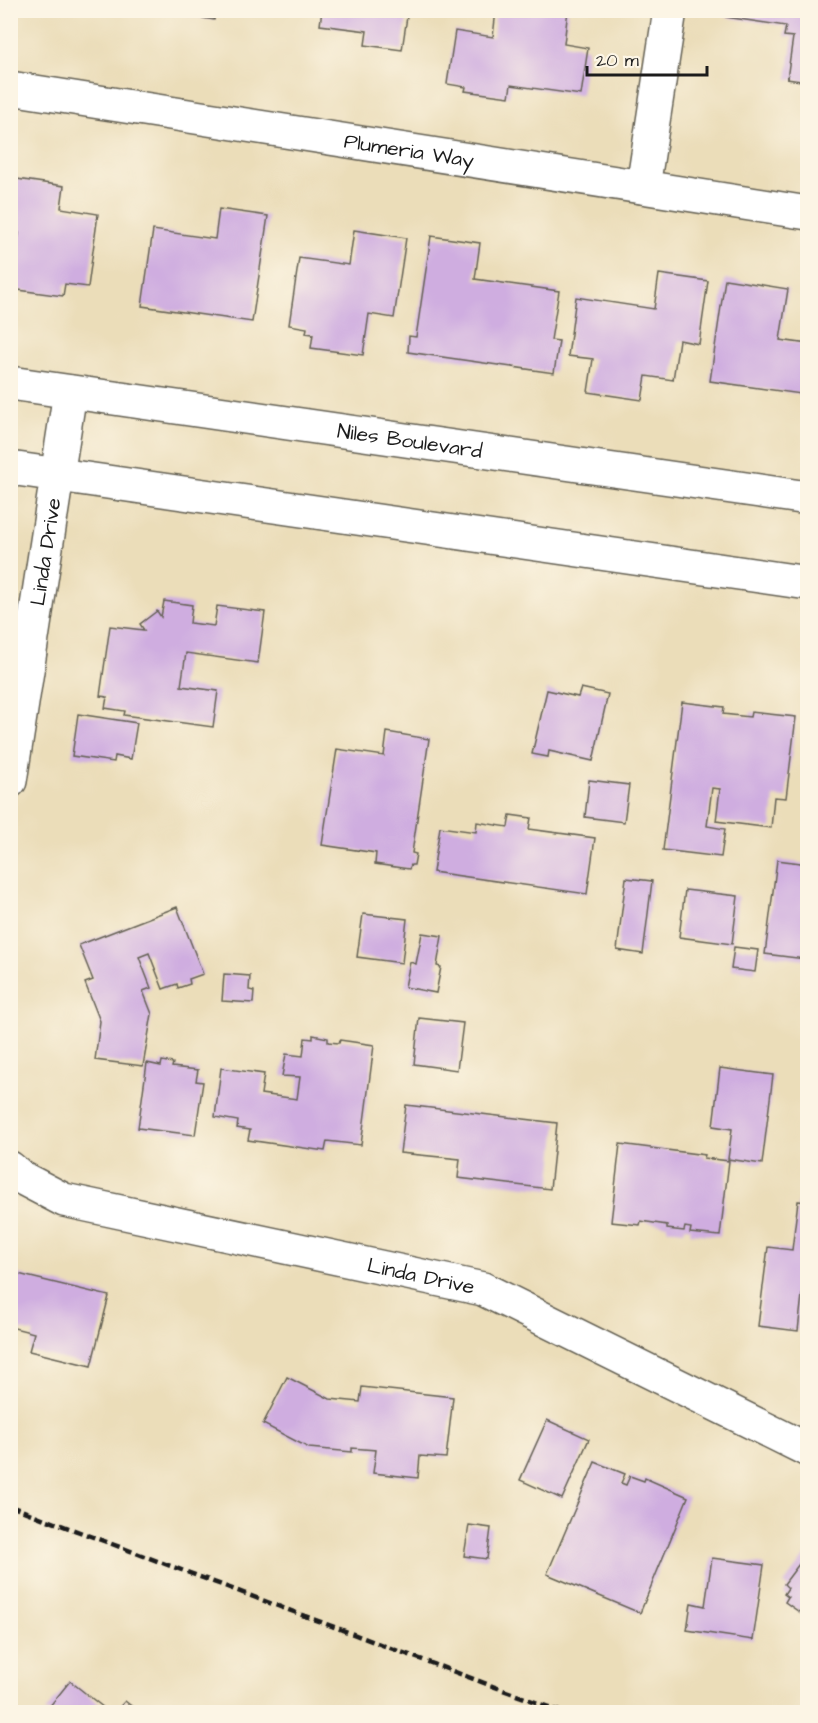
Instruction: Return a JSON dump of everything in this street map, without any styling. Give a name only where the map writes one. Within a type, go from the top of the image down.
[{"type":"street","points":[[643,187],[670,10]]},
{"type":"street","name":"Plumeria Way","points":[[10,88],[807,213]]},
{"type":"street","name":"Niles Boulevard","points":[[10,383],[807,498]]},
{"type":"street","name":"Linda Drive","points":[[10,780],[70,392]]},
{"type":"street","points":[[10,468],[807,582]]},
{"type":"street","name":"Linda Drive","points":[[10,1168],[22,1178],[64,1200],[483,1289],[807,1450]]},
{"type":"building","points":[[173,10],[216,10],[214,20],[173,13]]},
{"type":"building","points":[[322,10],[408,10],[402,50],[365,45],[367,31],[320,25]]},
{"type":"building","points":[[496,10],[568,10],[564,44],[588,48],[581,95],[511,85],[509,97],[465,91],[466,87],[447,84],[455,31],[493,37]]},
{"type":"building","points":[[727,10],[808,10],[808,82],[787,79],[793,37],[784,36],[786,26],[726,17]]},
{"type":"building","points":[[10,178],[64,186],[61,208],[98,214],[88,287],[65,284],[63,296],[11,289],[19,233],[10,232]]},
{"type":"building","points":[[219,209],[268,216],[252,322],[142,306],[153,230],[215,239]]},
{"type":"building","points":[[354,230],[406,238],[394,318],[369,314],[363,355],[311,348],[313,334],[306,333],[307,328],[289,325],[299,258],[349,265]]},
{"type":"building","points":[[431,236],[480,243],[475,279],[559,291],[551,340],[559,341],[554,373],[408,352],[409,336],[416,337]]},
{"type":"building","points":[[659,274],[708,281],[699,344],[679,340],[673,380],[646,376],[642,400],[588,392],[593,359],[568,356],[576,297],[654,309]]},
{"type":"building","points":[[725,279],[788,289],[780,340],[808,344],[808,395],[710,381]]},
{"type":"building","points":[[164,601],[192,605],[190,623],[214,626],[217,606],[265,612],[258,663],[186,653],[181,686],[218,691],[213,727],[124,715],[125,711],[105,708],[107,697],[100,696],[110,626],[144,630],[140,624],[157,611],[161,617]]},
{"type":"building","points":[[581,688],[608,694],[593,761],[549,751],[548,757],[532,754],[547,690],[578,697]]},
{"type":"building","points":[[682,702],[724,707],[723,714],[750,717],[751,712],[796,717],[786,798],[774,797],[771,828],[716,821],[720,789],[712,788],[707,826],[725,829],[721,857],[663,850]]},
{"type":"building","points":[[78,714],[137,723],[131,759],[115,756],[114,762],[72,756]]},
{"type":"building","points":[[387,732],[429,739],[412,853],[416,854],[414,865],[411,865],[409,869],[375,864],[376,853],[322,845],[337,749],[384,756]]},
{"type":"building","points":[[589,780],[629,785],[624,822],[585,817]]},
{"type":"building","points":[[510,815],[531,818],[529,829],[595,838],[587,894],[433,872],[440,827],[476,832],[477,822],[508,827]]},
{"type":"building","points":[[777,860],[808,864],[808,942],[805,959],[765,954]]},
{"type":"building","points":[[626,878],[652,881],[643,954],[617,950]]},
{"type":"building","points":[[685,890],[738,896],[732,944],[679,937]]},
{"type":"building","points":[[177,907],[203,974],[189,979],[190,984],[178,988],[177,984],[163,989],[149,953],[139,957],[151,988],[143,991],[152,1014],[143,1066],[95,1060],[100,1021],[85,983],[93,980],[79,945]]},
{"type":"building","points":[[363,914],[407,919],[402,963],[357,957]]},
{"type":"building","points":[[422,933],[442,936],[437,966],[441,967],[436,993],[405,987],[410,962],[416,964]]},
{"type":"building","points":[[734,947],[758,950],[755,972],[731,969]]},
{"type":"building","points":[[224,974],[250,976],[249,990],[254,991],[253,1003],[222,1001]]},
{"type":"building","points":[[419,1018],[463,1023],[457,1070],[414,1064]]},
{"type":"building","points":[[313,1035],[328,1038],[328,1042],[339,1043],[340,1040],[374,1045],[361,1145],[327,1141],[325,1151],[248,1140],[250,1130],[237,1128],[238,1121],[215,1117],[221,1068],[264,1074],[261,1094],[297,1099],[300,1077],[282,1076],[286,1054],[303,1056],[305,1038],[313,1039]]},
{"type":"building","points":[[162,1061],[173,1063],[172,1067],[198,1070],[196,1081],[203,1082],[195,1135],[138,1128],[147,1063],[161,1066]]},
{"type":"building","points":[[720,1068],[773,1075],[762,1164],[728,1159],[732,1129],[713,1126]]},
{"type":"building","points":[[406,1105],[557,1123],[550,1189],[458,1178],[460,1159],[400,1153]]},
{"type":"building","points":[[620,1144],[705,1155],[704,1158],[729,1161],[720,1236],[690,1233],[691,1228],[685,1227],[684,1231],[667,1229],[667,1225],[641,1221],[640,1225],[611,1222]]},
{"type":"building","points":[[798,1201],[808,1202],[808,1296],[802,1295],[798,1331],[758,1326],[768,1247],[792,1250]]},
{"type":"building","points":[[10,1272],[109,1296],[91,1366],[29,1351],[34,1333],[10,1327]]},
{"type":"building","points":[[287,1377],[330,1399],[360,1402],[362,1387],[453,1397],[446,1458],[420,1456],[418,1478],[373,1473],[376,1450],[352,1448],[352,1452],[309,1448],[263,1424]]},
{"type":"building","points":[[547,1420],[589,1439],[562,1499],[520,1480]]},
{"type":"building","points":[[595,1462],[625,1474],[621,1483],[626,1485],[630,1476],[644,1481],[645,1478],[688,1497],[640,1613],[547,1574]]},
{"type":"building","points":[[469,1525],[491,1528],[487,1559],[464,1556]]},
{"type":"building","points":[[808,1552],[808,1618],[785,1602],[788,1597],[784,1594],[788,1588],[784,1584]]},
{"type":"building","points":[[712,1558],[764,1565],[753,1640],[687,1630],[691,1603],[705,1606]]},
{"type":"building","points":[[70,1681],[109,1712],[45,1712]]},
{"type":"building","points":[[125,1701],[139,1712],[115,1712]]},
{"type":"railway","points":[[10,1506],[562,1712]]}]
